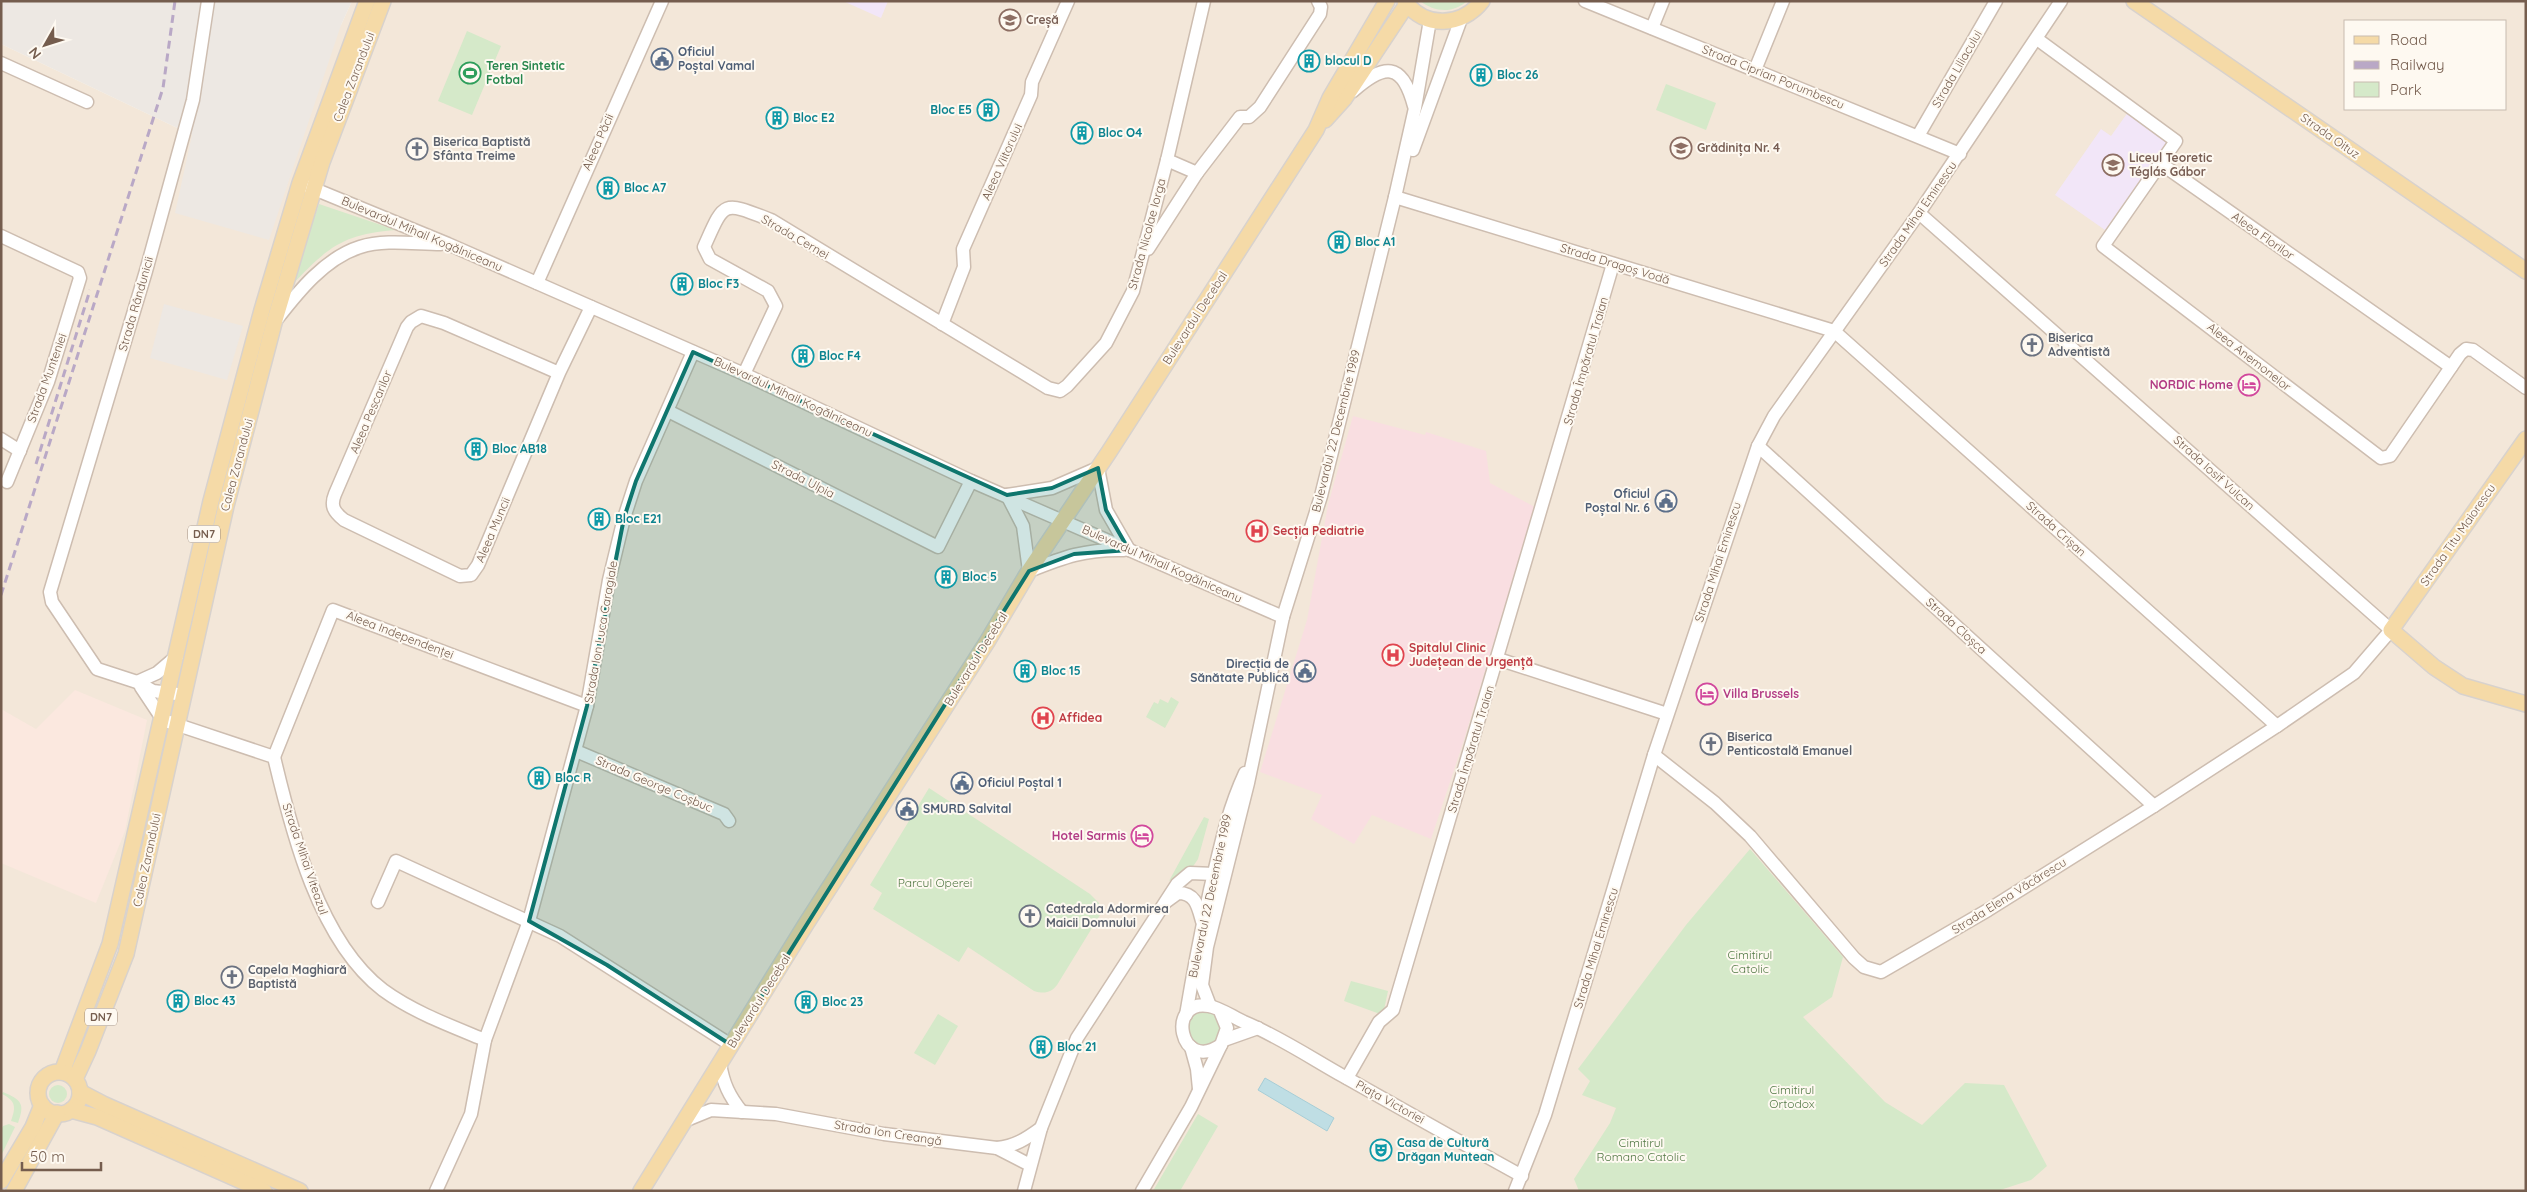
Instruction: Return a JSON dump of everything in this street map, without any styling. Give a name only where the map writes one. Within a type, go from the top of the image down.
[{"type":"main road","name":"Calea Zarandului","points":[[176,694],[177,656],[214,492],[262,310],[307,186],[367,1]]},
{"type":"main road","name":"Calea Zarandului","points":[[72,1081],[170,723],[274,323],[307,186],[383,1]]},
{"type":"main road","name":"Bulevardul Decebal","points":[[641,1191],[987,642],[1029,571],[1098,468],[1316,130],[1330,98],[1387,1]]},
{"type":"main road","name":"Strada Oituz","points":[[2134,1],[2526,271]]},
{"type":"main road","name":"Bulevardul Decebal","points":[[1316,130],[1344,99],[1406,2]]},
{"type":"main road","points":[[1406,2],[1417,14],[1430,20],[1446,22],[1461,18],[1480,4]]},
{"type":"main road","name":"Strada Titu Maiorescu","points":[[2391,630],[2526,439]]},
{"type":"main road","name":"Strada Iosif Vulcan","points":[[2391,630],[2434,667],[2456,682],[2480,692],[2525,702]]},
{"type":"main road","points":[[1,1181],[33,1127],[42,1105],[38,1092],[43,1078],[55,1072],[72,1081],[103,1104],[300,1191]]},
{"type":"main road","points":[[14,1191],[64,1112],[78,1102],[72,1081]]},
{"type":"main road","points":[[42,1105],[64,1112],[97,1117],[264,1191]]},
{"type":"street","name":"Strada Rândunicii","points":[[137,682],[97,669],[52,602],[50,588],[146,271],[193,100],[208,1]]},
{"type":"street","name":"Aleea Păcii","points":[[536,283],[662,1]]},
{"type":"street","name":"Aleea Viitorului","points":[[942,324],[964,267],[963,249],[1031,95],[1032,82],[1068,1]]},
{"type":"street","name":"Strada Nicolae Iorga","points":[[1048,388],[1060,391],[1067,386],[1106,343],[1133,291],[1167,160],[1204,1]]},
{"type":"street","points":[[1141,260],[1197,173],[1240,117],[1249,117],[1260,107],[1320,14],[1321,7],[1318,1]]},
{"type":"street","name":"Strada Ciprian Porumbescu","points":[[1585,1],[1960,154]]},
{"type":"street","points":[[1652,28],[1663,1]]},
{"type":"street","points":[[1755,70],[1783,1]]},
{"type":"street","name":"Strada Liliacului","points":[[1918,136],[1996,1]]},
{"type":"street","name":"Strada Mihai Eminescu","points":[[1516,1191],[1556,1079],[1667,714],[1758,446],[1774,416],[1960,154],[2061,1]]},
{"type":"street","name":"Bulevardul 22 Decembrie 1989","points":[[1395,197],[1461,18]]},
{"type":"street","name":"Bulevardul 22 Decembrie 1989","points":[[1215,1009],[1204,994],[1203,974],[1255,753],[1283,617],[1321,496],[1395,197],[1415,108],[1430,20]]},
{"type":"street","points":[[2037,40],[2174,138],[2175,144],[2160,163]]},
{"type":"street","points":[[1,62],[87,102]]},
{"type":"street","points":[[1344,99],[1373,74],[1385,71],[1393,72],[1405,82],[1410,90],[1415,108]]},
{"type":"street","name":"Strada Nicolae Iorga","points":[[1167,160],[1197,173]]},
{"type":"street","name":"Aleea Florilor","points":[[2160,163],[2451,367]]},
{"type":"street","name":"Aleea Anemonelor","points":[[2160,163],[2102,246],[2381,458],[2390,456],[2451,367]]},
{"type":"street","name":"Bulevardul Mihail Kogălniceanu","points":[[307,186],[448,244],[744,374],[971,481],[1064,519],[1129,550],[1283,617]]},
{"type":"street","name":"Strada Dragoș Vodă","points":[[1395,197],[1834,331]]},
{"type":"street","name":"Strada Cernei","points":[[744,374],[776,306],[768,291],[710,259],[706,253],[704,247],[719,213],[728,208],[740,208],[771,220],[1048,388]]},
{"type":"street","name":"Strada Iosif Vulcan","points":[[1919,213],[2391,630]]},
{"type":"street","name":"Strada Munteniei","points":[[1,236],[78,272],[80,278],[48,382],[7,482]]},
{"type":"street","points":[[274,323],[312,279],[350,251],[382,243],[448,244]]},
{"type":"street","name":"Strada Împăratul Traian","points":[[1347,1078],[1379,1022],[1394,1010],[1614,264]]},
{"type":"street","name":"Aleea Muncii","points":[[336,514],[344,520],[460,576],[471,575],[478,565],[559,372],[591,307]]},
{"type":"street","name":"Aleea Pescarilor","points":[[336,514],[332,501],[408,327],[421,316],[444,322],[559,372]]},
{"type":"street","name":"Strada Crișan","points":[[1834,331],[2277,726]]},
{"type":"street","points":[[2451,367],[2466,349],[2474,350],[2526,388]]},
{"type":"street","name":"Strada Ion Luca Caragiale","points":[[436,1191],[471,1114],[485,1040],[529,921],[587,706],[610,580],[624,518],[636,482],[693,352]]},
{"type":"street","name":"Strada Ulpia","points":[[668,411],[938,547],[971,481]]},
{"type":"street","points":[[1,439],[20,451]]},
{"type":"street","name":"Strada Cloșca","points":[[1758,446],[2154,806]]},
{"type":"street","points":[[1098,468],[1106,510],[1129,550],[1095,550],[1077,553],[1029,571],[1023,526],[1007,495],[1052,488],[1098,468]]},
{"type":"street","name":"Aleea Independenței","points":[[274,757],[333,610],[587,706]]},
{"type":"street","name":"Strada Elena Văcărescu","points":[[1654,755],[1736,822],[1864,968],[1881,972],[1980,914],[2154,806],[2277,726],[2354,673],[2391,630]]},
{"type":"street","points":[[137,682],[157,672],[177,656]]},
{"type":"street","points":[[1498,659],[1667,714]]},
{"type":"street","points":[[137,682],[155,682],[176,694]]},
{"type":"street","points":[[137,682],[170,723],[274,757]]},
{"type":"street","name":"Strada George Coșbuc","points":[[576,751],[724,814],[729,821]]},
{"type":"street","name":"Bulevardul 22 Decembrie 1989","points":[[1186,1015],[1202,921],[1228,810],[1255,753]]},
{"type":"street","name":"Strada Mihai Viteazul","points":[[274,757],[286,808],[317,898],[333,932],[350,958],[368,977],[402,1002],[485,1040]]},
{"type":"street","points":[[378,902],[396,861],[560,936],[731,1046]]},
{"type":"street","points":[[1024,1191],[1041,1128],[1078,1038],[1177,884],[1190,873],[1214,874]]},
{"type":"street","points":[[1177,884],[1189,879],[1196,879],[1202,882],[1218,908]]},
{"type":"street","points":[[1167,901],[1178,893],[1190,895],[1197,903],[1202,921]]},
{"type":"street","points":[[1142,1191],[1199,1091],[1222,1043],[1228,1028],[1215,1009],[1193,1009],[1186,1015],[1181,1028],[1182,1036],[1191,1048],[1197,1069],[1199,1091]]},
{"type":"street","name":"Piața Victoriei","points":[[1215,1009],[1258,1028],[1522,1176]]},
{"type":"street","points":[[1191,1048],[1206,1052],[1258,1028]]},
{"type":"street","points":[[720,1063],[723,1080],[730,1098],[742,1112]]},
{"type":"street","name":"Strada Ion Creangă","points":[[684,1122],[711,1110],[726,1109],[776,1114],[884,1134],[997,1148],[1030,1165]]},
{"type":"street","points":[[997,1148],[1022,1142],[1041,1128]]},
{"type":"highlighted area","points":[[693,352],[1007,495],[1052,488],[1098,468],[1106,510],[1129,550],[1074,554],[1029,571],[731,1045],[607,965],[529,921],[587,706],[624,518],[636,481]]},
{"type":"shaded area","points":[[1,1],[352,1],[341,25],[269,240],[175,213],[192,135],[1,44]]},
{"type":"shaded area","points":[[352,1],[2526,1],[2526,1191],[1,1191],[1,44],[192,135],[341,25]]},
{"type":"shaded area","points":[[843,1],[888,1],[881,18]]},
{"type":"shaded area","name":"Liceul Teoretic Téglás Gábor","points":[[2131,108],[2171,136],[2105,230],[2055,195],[2101,129],[2111,136]]},
{"type":"shaded area","points":[[164,304],[243,326],[227,380],[150,358]]},
{"type":"shaded area","name":"Spitalul Clinic Județean de Urgență","points":[[1353,416],[1425,435],[1426,432],[1486,451],[1490,483],[1535,507],[1463,743],[1431,839],[1372,815],[1354,844],[1311,819],[1322,795],[1260,772],[1307,620],[1328,505]]},
{"type":"shaded area","points":[[75,690],[147,720],[125,831],[96,903],[1,863],[1,709],[36,729]]},
{"type":"green space","points":[[1420,1],[1467,1],[1456,8],[1444,10],[1425,5]]},
{"type":"green space","name":"Teren Sintetic Fotbal","points":[[467,31],[501,46],[472,115],[438,101]]},
{"type":"green space","points":[[1666,84],[1716,103],[1706,130],[1656,110]]},
{"type":"green space","points":[[319,204],[396,230],[362,235],[337,245],[315,262],[291,286]]},
{"type":"green space","points":[[1171,697],[1179,702],[1165,728],[1146,717],[1154,702],[1158,704],[1160,699],[1168,703]]},
{"type":"green space","name":"Parcul Operei","points":[[929,788],[1090,894],[1099,903],[1100,915],[1057,985],[1052,990],[1044,993],[1034,991],[968,947],[959,962],[873,909],[882,893],[870,885]]},
{"type":"green space","points":[[1204,817],[1209,819],[1198,859],[1192,868],[1169,881]]},
{"type":"green space","points":[[1750,849],[1843,957],[1832,997],[1803,1017],[1885,1102],[1922,1125],[1965,1083],[2004,1085],[2047,1166],[2031,1180],[1997,1191],[1579,1191],[1574,1179],[1610,1123],[1616,1108],[1582,1095],[1590,1081],[1578,1069],[1686,925]]},
{"type":"green space","points":[[1351,981],[1388,991],[1384,1010],[1380,1014],[1344,1001]]},
{"type":"green space","points":[[1204,1011],[1211,1012],[1216,1016],[1220,1021],[1220,1035],[1216,1040],[1211,1044],[1204,1045],[1197,1044],[1192,1040],[1188,1035],[1187,1028],[1188,1021],[1192,1016],[1197,1012]]},
{"type":"green space","points":[[938,1014],[958,1026],[935,1065],[914,1053]]},
{"type":"green space","points":[[58,1085],[64,1088],[67,1094],[64,1100],[58,1103],[52,1100],[49,1094],[52,1088]]},
{"type":"green space","points":[[3,1092],[20,1103],[21,1111],[18,1123],[11,1121],[14,1105],[10,1099],[2,1094]]},
{"type":"green space","points":[[1198,1114],[1218,1126],[1180,1191],[1153,1191]]},
{"type":"green space","points":[[9,1124],[15,1127],[1,1156],[1,1130],[3,1126]]},
{"type":"water","points":[[1265,1078],[1334,1118],[1327,1131],[1258,1090]]},
{"type":"railway","points":[[1,595],[163,88],[175,1]]},
{"type":"railway","points":[[36,464],[90,290]]},
{"type":"place","name":"Creșă","points":[[1010,20]]},
{"type":"place","name":"Oficiul Poștal Vamal","points":[[662,59]]},
{"type":"place","name":"blocul D","points":[[1309,61]]},
{"type":"place","name":"Teren Sintetic Fotbal","points":[[470,73]]},
{"type":"place","name":"Bloc 26","points":[[1481,75]]},
{"type":"place","name":"Bloc E5","points":[[988,110]]},
{"type":"place","name":"Bloc E2","points":[[777,118]]},
{"type":"place","name":"Bloc O4","points":[[1082,133]]},
{"type":"place","name":"Grădinița Nr. 4","points":[[1681,148]]},
{"type":"place","name":"Biserica Baptistă Sfânta Treime","points":[[417,149]]},
{"type":"place","name":"Liceul Teoretic Téglás Gábor","points":[[2113,165]]},
{"type":"place","name":"Bloc A7","points":[[608,188]]},
{"type":"place","name":"Bloc A1","points":[[1339,242]]},
{"type":"place","name":"Bloc F3","points":[[682,284]]},
{"type":"place","name":"Biserica Adventistă","points":[[2032,345]]},
{"type":"place","name":"Bloc F4","points":[[803,356]]},
{"type":"place","name":"NORDIC Home","points":[[2249,385]]},
{"type":"place","name":"Bloc AB18","points":[[476,449]]},
{"type":"place","name":"Oficiul Poștal Nr. 6","points":[[1666,501]]},
{"type":"place","name":"Bloc E21","points":[[599,519]]},
{"type":"place","name":"Secția Pediatrie","points":[[1257,531]]},
{"type":"place","name":"Bloc 5","points":[[946,577]]},
{"type":"place","name":"Spitalul Clinic Județean de Urgență","points":[[1393,655]]},
{"type":"place","name":"Bloc 15","points":[[1025,671]]},
{"type":"place","name":"Direcția de Sănătate Publică","points":[[1305,671]]},
{"type":"place","name":"Villa Brussels","points":[[1707,694]]},
{"type":"place","name":"Affidea","points":[[1043,718]]},
{"type":"place","name":"Biserica Penticostală Emanuel","points":[[1711,744]]},
{"type":"place","name":"Bloc R","points":[[539,778]]},
{"type":"place","name":"Oficiul Poștal 1","points":[[962,783]]},
{"type":"place","name":"SMURD Salvital","points":[[907,809]]},
{"type":"place","name":"Hotel Sarmis","points":[[1142,836]]},
{"type":"place","name":"Catedrala Adormirea Maicii Domnului","points":[[1030,916]]},
{"type":"place","name":"Capela Maghiară Baptistă","points":[[232,977]]},
{"type":"place","name":"Bloc 43","points":[[178,1001]]},
{"type":"place","name":"Bloc 23","points":[[806,1002]]},
{"type":"place","name":"Bloc 21","points":[[1041,1047]]},
{"type":"place","name":"Casa de Cultură Drăgan Muntean","points":[[1381,1150]]},
{"type":"park label","name":"Cimitirul Catolic","points":[[1750,962]]},
{"type":"park label","name":"Cimitirul Ortodox","points":[[1792,1097]]},
{"type":"park label","name":"Cimitirul Romano Catolic","points":[[1641,1150]]}]
